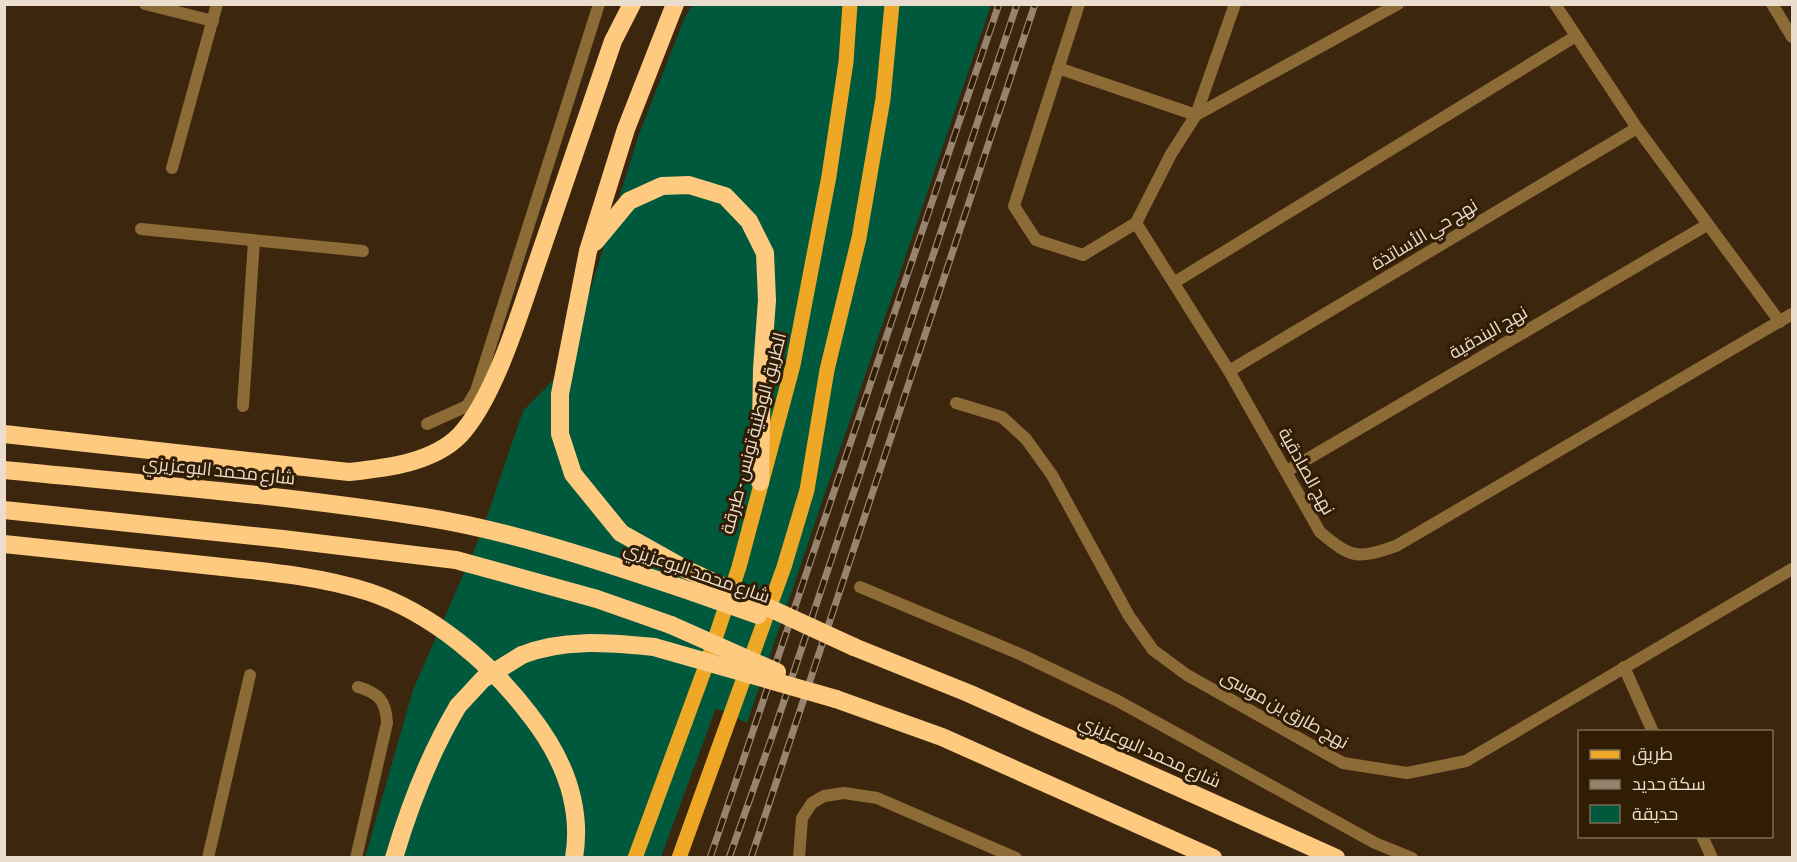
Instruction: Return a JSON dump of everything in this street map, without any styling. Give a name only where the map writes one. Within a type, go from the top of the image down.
[{"type":"highway","points":[[4,434],[350,472],[392,467],[433,453],[460,435],[481,404],[511,339],[613,41],[632,4]]},
{"type":"highway","points":[[675,4],[626,129],[588,251],[560,394],[560,434],[573,474],[621,533],[687,570],[854,647]]},
{"type":"highway","points":[[588,251],[629,201],[662,186],[689,185],[725,196],[748,221],[765,253],[760,482]]},
{"type":"highway","name":"شارع محمد البوعزيزي","points":[[4,470],[285,497],[425,518],[521,538],[681,588],[854,647],[968,693],[1336,858]]},
{"type":"highway","points":[[4,510],[283,539],[456,560],[597,599],[671,625],[836,699]]},
{"type":"highway","points":[[4,544],[288,574],[371,593],[415,614],[454,640],[487,668],[521,703],[551,742],[573,794],[578,836],[574,858]]},
{"type":"highway","points":[[394,858],[419,785],[440,736],[458,706],[483,679],[522,655],[549,647],[589,643],[654,647],[836,699],[942,737],[1214,858]]},
{"type":"main road","name":"الطريق الوطنية تونس - طبرقة","points":[[635,858],[739,567],[793,365],[813,267],[836,131],[850,4]]},
{"type":"main road","points":[[680,858],[784,567],[807,490],[827,370],[861,227],[883,99],[892,4]]},
{"type":"street","points":[[145,4],[213,21]]},
{"type":"street","points":[[172,168],[217,4]]},
{"type":"street","points":[[427,424],[467,406],[476,391],[599,4]]},
{"type":"street","points":[[1079,4],[1014,206],[1036,240],[1083,255],[1136,223],[1171,154],[1196,115],[1234,4]]},
{"type":"street","points":[[1058,68],[1196,115],[1398,4]]},
{"type":"street","points":[[1555,4],[1637,128],[1780,322]]},
{"type":"street","points":[[1772,4],[1792,37]]},
{"type":"street","points":[[1175,282],[1576,36]]},
{"type":"street","name":"نهج حي الأساتذة","points":[[1229,372],[1637,128]]},
{"type":"street","name":"نهج الصادقية","points":[[1136,223],[1175,282],[1229,372],[1320,532],[1343,551],[1366,556],[1396,546],[1792,314]]},
{"type":"street","name":"نهج البندقية","points":[[1287,471],[1707,225]]},
{"type":"street","points":[[141,229],[363,251]]},
{"type":"street","points":[[243,406],[254,241]]},
{"type":"street","name":"نهج طارق بن موسى","points":[[956,403],[1002,417],[1026,439],[1052,475],[1129,616],[1153,650],[1187,675],[1343,763],[1407,773],[1466,761],[1792,569]]},
{"type":"street","points":[[860,587],[1022,655],[1118,701],[1376,843],[1412,858]]},
{"type":"street","points":[[1624,667],[1652,730]]},
{"type":"street","points":[[208,858],[250,675]]},
{"type":"street","points":[[356,858],[387,723],[385,705],[380,697],[358,687]]},
{"type":"street","points":[[799,858],[802,818],[812,803],[824,796],[844,793],[877,798],[1016,858]]},
{"type":"street","points":[[1702,838],[1712,858]]},
{"type":"green space","points":[[693,5],[991,5],[747,723],[716,708],[661,857],[365,858],[413,690],[481,534],[523,411],[566,367],[639,134],[685,17]]},
{"type":"railway","points":[[710,858],[999,4]]},
{"type":"railway","points":[[729,858],[774,731],[1017,4]]},
{"type":"railway","points":[[751,858],[1035,4]]}]
